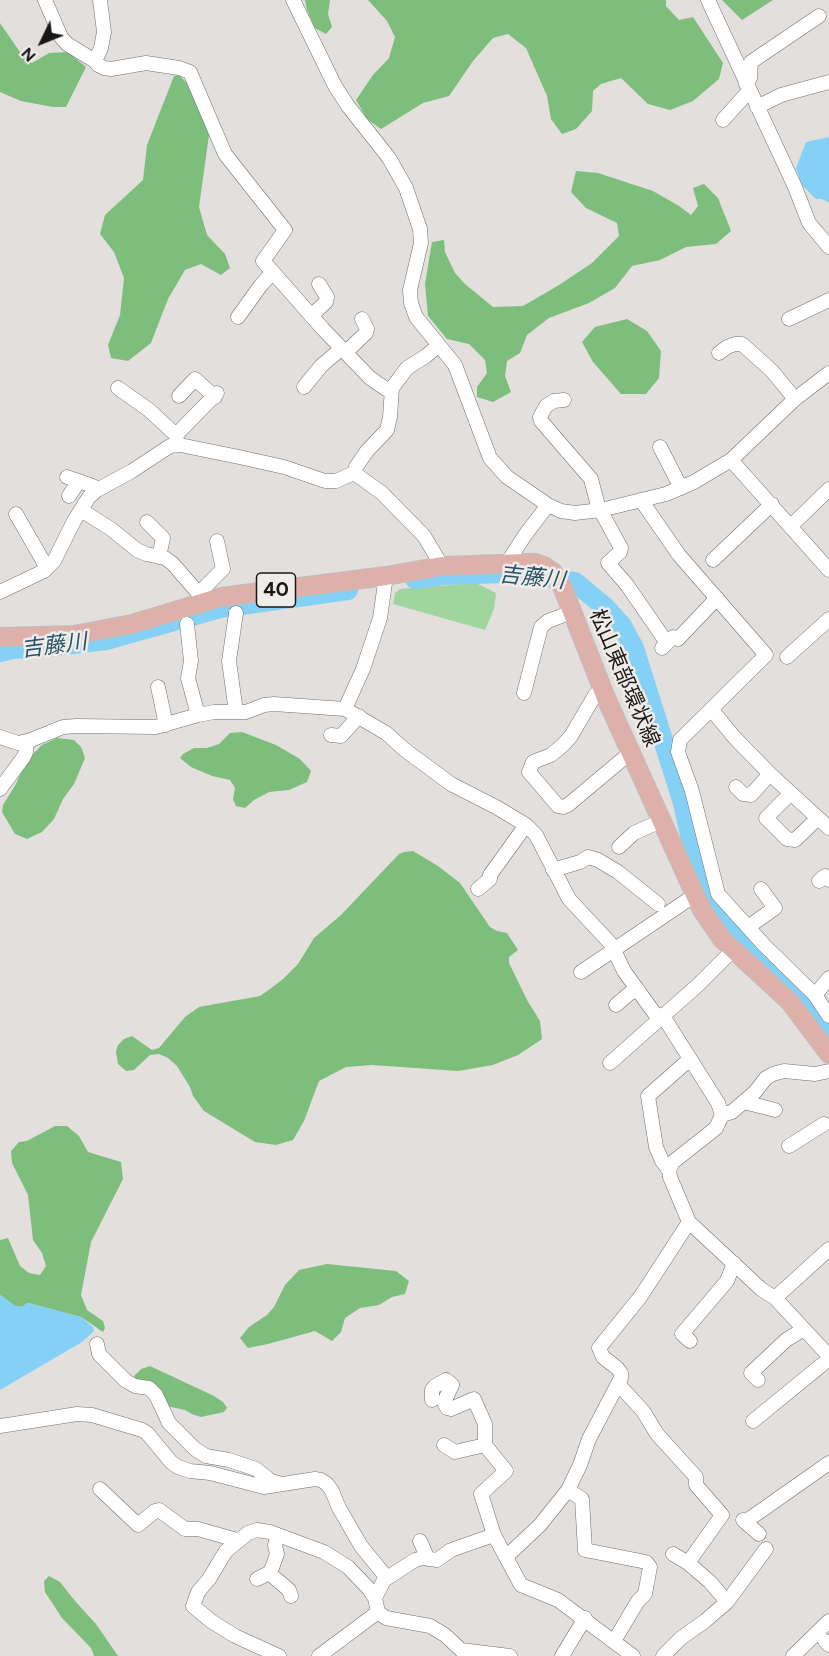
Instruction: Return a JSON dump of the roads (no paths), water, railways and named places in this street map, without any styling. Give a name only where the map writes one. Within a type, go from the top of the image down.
[{"type":"main road","name":"松山東部環状線","points":[[0,637],[74,635],[99,631],[132,624],[203,597],[386,582],[442,566],[536,563],[557,579],[630,753],[694,895],[711,924],[733,950],[790,1002],[829,1054]]},
{"type":"street","points":[[45,0],[61,37],[67,44],[104,68],[146,63],[190,72],[225,154],[285,230],[263,261],[311,316],[378,384],[392,388]]},
{"type":"street","points":[[95,61],[101,48],[104,32],[100,0]]},
{"type":"street","points":[[293,0],[335,86],[389,158],[406,188],[420,229],[420,250],[410,290],[411,303],[416,317],[452,360],[461,378],[489,458],[507,477],[548,505],[561,511],[575,513],[601,510],[681,488],[731,460],[795,399],[829,373]]},
{"type":"street","points":[[708,0],[809,223],[829,247]]},
{"type":"street","points":[[723,120],[748,87],[751,62],[819,16]]},
{"type":"street","points":[[757,107],[781,95],[829,82]]},
{"type":"street","points":[[238,316],[248,290],[273,272]]},
{"type":"street","points":[[311,316],[326,302],[327,297],[319,284]]},
{"type":"street","points":[[789,319],[829,300]]},
{"type":"street","points":[[304,387],[321,366],[366,333],[367,329],[362,319]]},
{"type":"street","points":[[719,353],[727,347],[742,344],[772,370],[795,399]]},
{"type":"street","points":[[118,388],[149,410],[177,440],[284,467],[325,481],[336,481],[354,473],[367,451],[387,429],[392,388],[407,368],[439,345]]},
{"type":"street","points":[[0,592],[44,572],[54,561],[89,497],[170,446],[216,395],[195,379],[179,396]]},
{"type":"street","points":[[564,400],[554,401],[546,406],[540,417],[541,421],[591,479],[598,506],[621,548],[620,552],[608,563],[627,585],[664,645],[673,637],[678,639],[717,598]]},
{"type":"street","points":[[660,447],[681,488]]},
{"type":"street","points":[[731,460],[829,570]]},
{"type":"street","points":[[354,473],[382,493],[424,536],[442,566]]},
{"type":"street","points":[[69,496],[73,479],[93,486],[97,490]]},
{"type":"street","points":[[791,526],[826,488]]},
{"type":"street","points":[[642,500],[679,555],[766,655],[680,740],[678,752],[692,790],[718,894],[814,995],[829,1016]]},
{"type":"street","points":[[713,560],[771,504]]},
{"type":"street","points":[[507,563],[548,505]]},
{"type":"street","points":[[81,510],[137,550],[159,556],[173,564],[203,597],[223,569],[217,542]]},
{"type":"street","points":[[16,514],[47,568]]},
{"type":"street","points":[[147,522],[163,538],[159,556]]},
{"type":"street","points":[[345,709],[363,669],[380,618],[386,582]]},
{"type":"street","points":[[528,690],[541,627],[548,621],[572,612]]},
{"type":"street","points":[[236,613],[230,661],[236,712]]},
{"type":"street","points":[[786,657],[829,619]]},
{"type":"street","points":[[188,624],[191,661],[188,678],[198,715]]},
{"type":"street","points":[[158,687],[166,725]]},
{"type":"street","points":[[603,690],[595,695],[571,736],[563,745],[551,755],[533,762],[529,772],[558,806],[563,807],[630,753]]},
{"type":"street","points":[[0,737],[18,743],[63,727],[166,725],[213,712],[246,712],[274,704],[345,709],[359,716],[386,733],[451,784],[496,807],[526,825],[536,835],[569,899],[611,944],[624,971],[655,1014],[663,1016],[718,1103],[722,1116]]},
{"type":"street","points":[[711,709],[770,774],[829,828]]},
{"type":"street","points":[[331,735],[341,736],[359,716]]},
{"type":"street","points":[[0,789],[23,758],[26,752],[26,742]]},
{"type":"street","points":[[736,787],[743,794],[751,795],[770,774]]},
{"type":"street","points":[[790,794],[766,818],[787,839],[795,840],[818,818]]},
{"type":"street","points":[[619,847],[634,833],[661,821]]},
{"type":"street","points":[[478,889],[490,879],[490,875],[526,825]]},
{"type":"street","points":[[553,870],[580,862],[588,857],[598,860],[618,872],[658,904]]},
{"type":"street","points":[[748,927],[775,908],[761,889]]},
{"type":"street","points":[[581,972],[694,895]]},
{"type":"street","points":[[610,1063],[698,985],[733,950]]},
{"type":"street","points":[[814,995],[829,978]]},
{"type":"street","points":[[616,1005],[630,993],[638,990]]},
{"type":"street","points":[[690,1059],[648,1096],[656,1147],[669,1170],[670,1178],[689,1222],[761,1289],[775,1298],[829,1357],[753,1421]]},
{"type":"street","points":[[669,1170],[673,1162],[716,1128],[722,1116],[732,1112],[744,1102],[766,1078],[784,1071],[815,1074],[829,1071]]},
{"type":"street","points":[[744,1102],[775,1110]]},
{"type":"street","points":[[789,1146],[825,1124]]},
{"type":"street","points":[[506,1557],[540,1525],[568,1490],[589,1439],[618,1385],[621,1373],[603,1357],[599,1348],[641,1296],[689,1222]]},
{"type":"street","points":[[775,1298],[829,1249]]},
{"type":"street","points":[[690,1341],[682,1334],[727,1281],[734,1263]]},
{"type":"street","points":[[758,1380],[751,1373],[786,1340],[804,1329]]},
{"type":"street","points":[[98,1344],[99,1354],[126,1381],[135,1386],[149,1388],[156,1395],[169,1423],[195,1449],[206,1456],[229,1460],[256,1469],[271,1481],[284,1485]]},
{"type":"street","points":[[432,1400],[432,1390],[441,1381],[446,1380],[452,1385],[444,1402],[447,1408],[451,1409],[474,1399],[485,1424],[485,1445],[506,1471],[481,1494],[494,1535],[521,1585],[558,1600],[633,1656]]},
{"type":"street","points":[[618,1385],[643,1411],[657,1434],[696,1477],[696,1485],[722,1515],[688,1563]]},
{"type":"street","points":[[0,1426],[77,1414],[92,1415],[136,1427],[147,1433],[164,1455],[177,1467],[190,1471],[210,1473],[264,1487],[315,1479],[327,1484],[361,1546],[387,1578]]},
{"type":"street","points":[[444,1445],[455,1452],[485,1445]]},
{"type":"street","points":[[759,1534],[744,1521],[829,1463]]},
{"type":"street","points":[[100,1489],[138,1525],[159,1510],[185,1529],[198,1529],[237,1540]]},
{"type":"street","points":[[568,1490],[582,1499],[585,1550],[646,1562],[650,1567],[645,1594],[638,1601],[614,1641]]},
{"type":"street","points":[[279,1656],[235,1636],[193,1606],[198,1592],[220,1558],[237,1540],[257,1530],[278,1535],[324,1552],[348,1567],[369,1588],[376,1605],[386,1618],[430,1626],[445,1635],[459,1653],[510,1656]]},
{"type":"street","points":[[278,1535],[275,1545],[277,1554],[275,1563],[263,1576],[289,1590],[291,1596]]},
{"type":"street","points":[[319,1656],[376,1605],[378,1587],[387,1578],[415,1560],[437,1560],[451,1550],[494,1535]]},
{"type":"street","points":[[420,1541],[428,1559]]},
{"type":"street","points":[[663,1656],[681,1638],[727,1602],[766,1549]]},
{"type":"street","points":[[673,1554],[688,1563],[710,1582],[727,1602]]},
{"type":"street","points":[[562,1656],[585,1618]]},
{"type":"street","points":[[794,1656],[829,1621]]},
{"type":"water","points":[[829,137],[829,203],[816,199],[801,184],[796,168],[806,142]]},
{"type":"water","points":[[0,1295],[15,1306],[22,1307],[28,1303],[81,1317],[93,1327],[94,1331],[82,1342],[0,1390]]},
{"type":"waterway","name":"吉藤川","points":[[415,579],[443,575],[506,573],[540,576],[575,582],[606,608],[622,626],[634,648],[683,803],[700,880],[708,897],[716,909],[804,997],[829,1035]]},
{"type":"waterway","name":"吉藤川","points":[[0,652],[106,640],[220,608],[348,590]]}]
